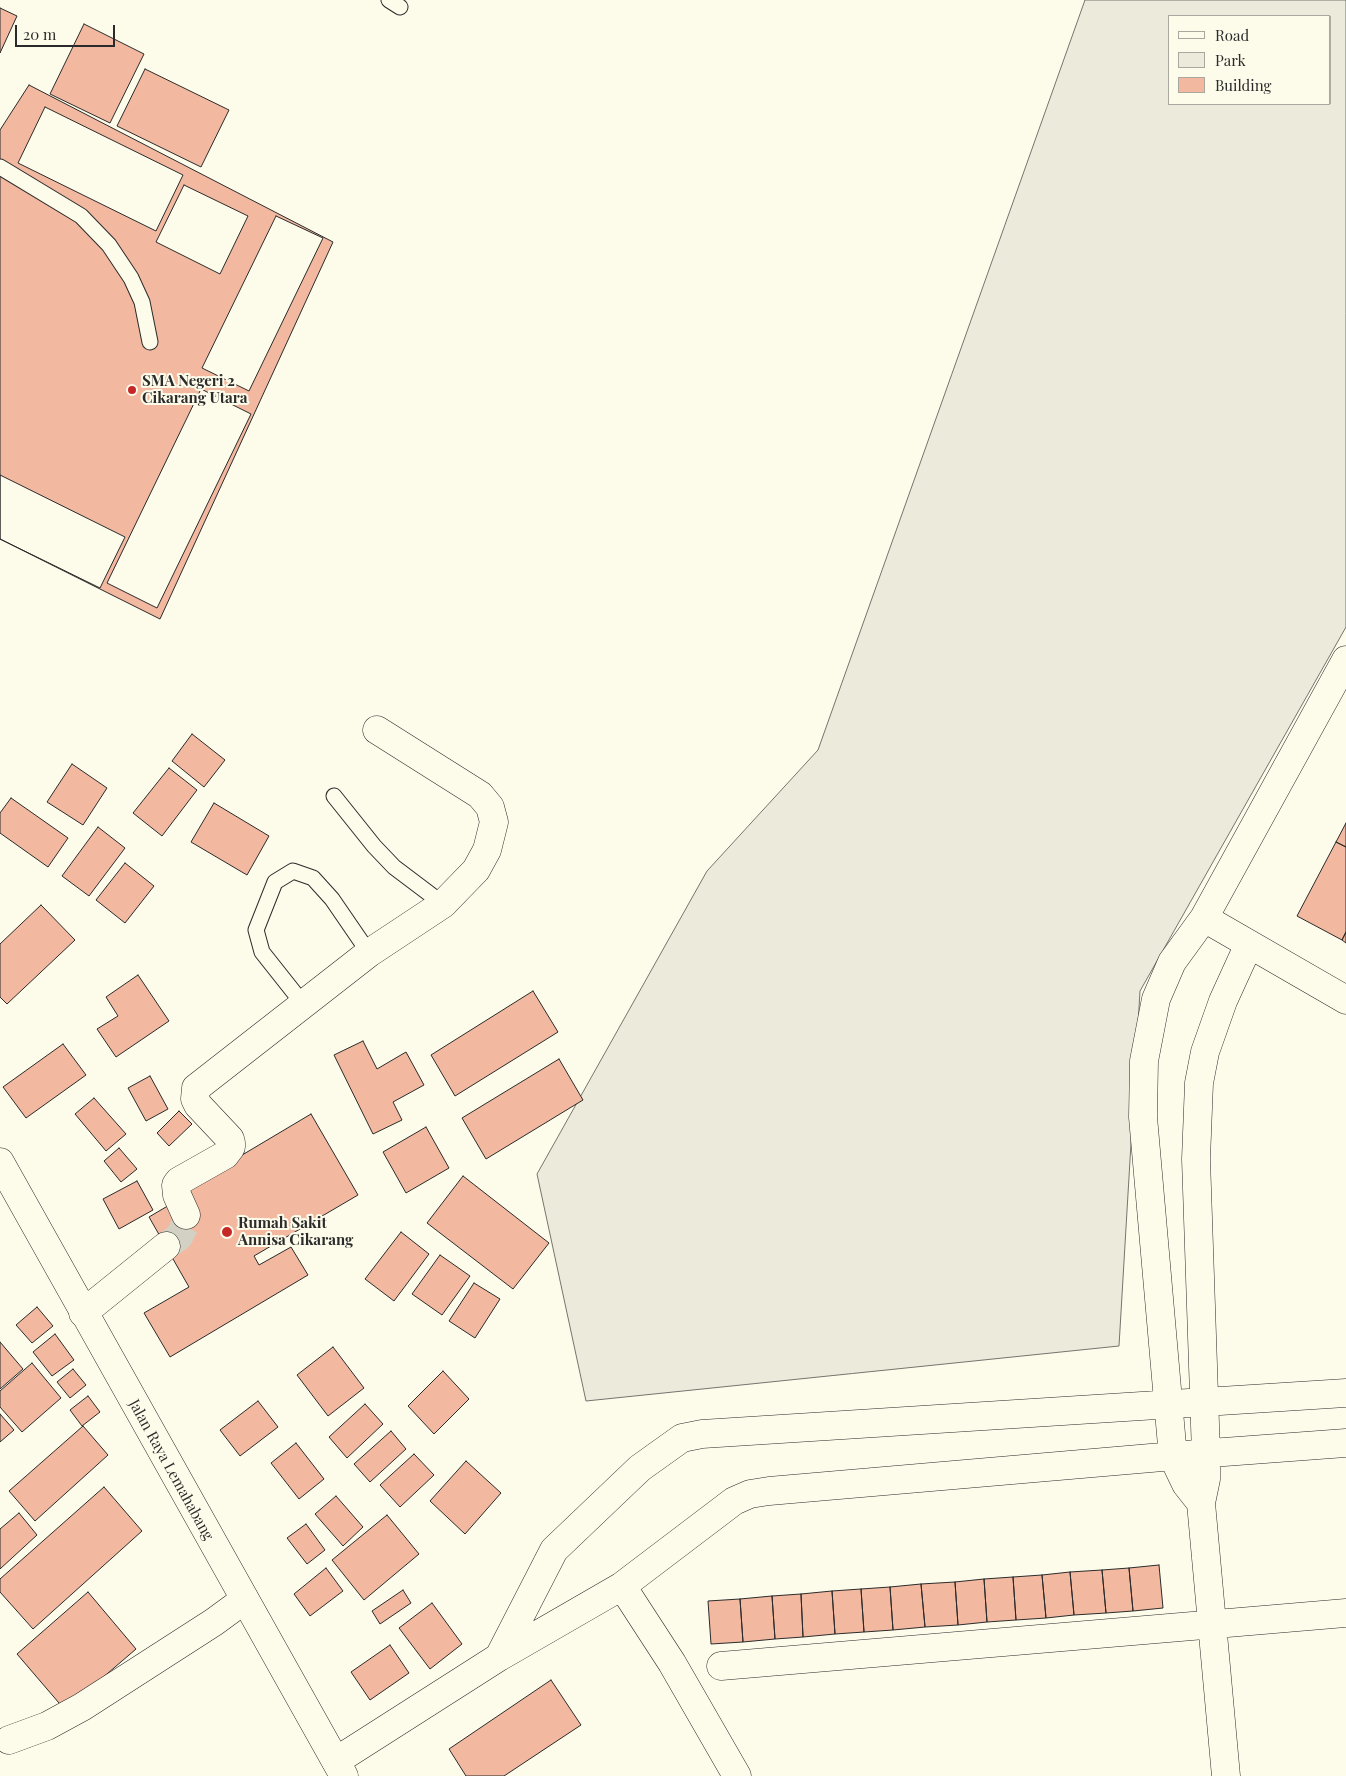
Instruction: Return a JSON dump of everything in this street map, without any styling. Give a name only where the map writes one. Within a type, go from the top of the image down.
[{"type":"street","points":[[1201,1503],[1186,1484],[1174,1456],[1168,1405],[1143,1117],[1144,1062],[1150,1025],[1159,992],[1172,962],[1204,918],[1344,670]]},
{"type":"street","points":[[186,1215],[177,1195],[176,1185],[179,1181],[225,1155],[231,1143],[230,1139],[198,1105],[195,1099],[196,1088],[369,953],[443,904],[476,870],[487,850],[494,822],[490,807],[480,795],[377,730]]},
{"type":"street","points":[[1204,918],[1346,1000]]},
{"type":"street","points":[[1226,1776],[1201,1503],[1205,1490],[1206,1454],[1196,1159],[1199,1083],[1205,1052],[1223,1001],[1249,944]]},
{"type":"street","name":"Jalan Raya Lemahabang","points":[[0,1162],[244,1600],[340,1768]]},
{"type":"street","points":[[83,1313],[166,1246]]},
{"type":"street","points":[[499,1656],[554,1550],[640,1468],[682,1438],[702,1434],[1346,1393]]},
{"type":"street","points":[[340,1768],[499,1656],[622,1586],[734,1501],[750,1494],[1174,1456],[1346,1443]]},
{"type":"street","points":[[622,1586],[672,1663],[737,1776]]},
{"type":"street","points":[[9,1740],[47,1726],[82,1707],[214,1622],[244,1600]]},
{"type":"street","points":[[720,1666],[1346,1613]]},
{"type":"lane","points":[[0,167],[81,216],[109,245],[131,278],[142,302],[150,342]]},
{"type":"lane","points":[[334,796],[374,846],[394,867],[443,904]]},
{"type":"lane","points":[[304,1005],[262,952],[256,930],[275,882],[293,871],[313,878],[332,899],[369,953]]},
{"type":"green space","points":[[1085,0],[1346,0],[1346,627],[1140,991],[1119,1346],[586,1401],[537,1174],[707,871],[818,750]]},
{"type":"building","points":[[0,8],[17,16],[0,53]]},
{"type":"building","points":[[84,24],[144,54],[110,123],[50,94]]},
{"type":"building","points":[[145,69],[229,110],[201,167],[117,126]]},
{"type":"building","name":"SMA Negeri 2 Cikarang Utara","points":[[29,85],[333,242],[160,619],[0,539],[0,130]]},
{"type":"building","points":[[45,107],[183,175],[156,231],[18,163]]},
{"type":"building","points":[[184,185],[248,216],[220,274],[156,242]]},
{"type":"building","points":[[276,216],[323,238],[249,391],[202,368]]},
{"type":"building","points":[[201,389],[251,414],[157,608],[107,583]]},
{"type":"building","points":[[0,475],[125,537],[100,588],[0,539]]},
{"type":"building","points":[[192,734],[225,760],[204,787],[172,761]]},
{"type":"building","points":[[72,764],[107,788],[83,825],[47,802]]},
{"type":"building","points":[[169,768],[197,790],[162,836],[133,813]]},
{"type":"building","points":[[11,798],[68,838],[48,867],[0,833],[0,813]]},
{"type":"building","points":[[214,803],[269,836],[247,875],[191,842]]},
{"type":"building","points":[[1346,823],[1346,847],[1336,842]]},
{"type":"building","points":[[98,827],[125,848],[89,896],[62,876]]},
{"type":"building","points":[[1336,842],[1346,847],[1346,932],[1342,940],[1297,916]]},
{"type":"building","points":[[125,863],[154,886],[125,923],[96,900]]},
{"type":"building","points":[[41,905],[75,940],[7,1004],[0,997],[0,944]]},
{"type":"building","points":[[1346,932],[1346,943],[1342,940]]},
{"type":"building","points":[[138,975],[169,1021],[116,1057],[97,1029],[118,1016],[106,997]]},
{"type":"building","points":[[533,991],[558,1032],[455,1096],[431,1055]]},
{"type":"building","points":[[363,1041],[377,1069],[406,1052],[424,1085],[393,1102],[402,1120],[373,1134],[334,1055]]},
{"type":"building","points":[[63,1044],[86,1075],[26,1118],[3,1087]]},
{"type":"building","points":[[559,1059],[583,1100],[486,1159],[462,1118]]},
{"type":"building","points":[[150,1076],[168,1109],[146,1121],[128,1088]]},
{"type":"building","points":[[94,1098],[126,1134],[106,1151],[75,1114]]},
{"type":"building","points":[[179,1111],[192,1124],[169,1146],[157,1133]]},
{"type":"building","name":"Rumah Sakit Annisa Cikarang","points":[[311,1114],[358,1195],[254,1256],[259,1265],[291,1247],[308,1275],[170,1357],[144,1313],[189,1287],[149,1217],[171,1204],[227,1164]]},
{"type":"building","points":[[426,1127],[449,1168],[406,1193],[383,1152]]},
{"type":"building","points":[[119,1148],[137,1169],[121,1182],[104,1161]]},
{"type":"building","points":[[463,1176],[549,1243],[513,1289],[427,1223]]},
{"type":"building","points":[[137,1181],[153,1210],[119,1229],[103,1199]]},
{"type":"building","points":[[401,1232],[429,1254],[394,1301],[365,1279]]},
{"type":"building","points":[[440,1255],[470,1276],[442,1315],[412,1294]]},
{"type":"building","points":[[474,1283],[500,1299],[475,1338],[449,1321]]},
{"type":"building","points":[[37,1307],[53,1326],[32,1343],[16,1325]]},
{"type":"building","points":[[55,1334],[74,1360],[52,1376],[33,1352]]},
{"type":"building","points":[[0,1342],[23,1369],[0,1389]]},
{"type":"building","points":[[333,1347],[364,1388],[328,1416],[297,1375]]},
{"type":"building","points":[[32,1363],[61,1398],[22,1432],[0,1407],[0,1391]]},
{"type":"building","points":[[73,1369],[86,1385],[70,1398],[57,1382]]},
{"type":"building","points":[[443,1371],[469,1399],[434,1434],[408,1406]]},
{"type":"building","points":[[88,1396],[100,1412],[82,1426],[70,1410]]},
{"type":"building","points":[[258,1401],[278,1427],[240,1456],[220,1430]]},
{"type":"building","points":[[365,1404],[383,1424],[347,1458],[329,1437]]},
{"type":"building","points":[[0,1414],[14,1430],[0,1442]]},
{"type":"building","points":[[83,1426],[108,1455],[35,1521],[9,1491]]},
{"type":"building","points":[[391,1431],[406,1449],[370,1482],[354,1464]]},
{"type":"building","points":[[296,1443],[324,1479],[299,1499],[271,1463]]},
{"type":"building","points":[[414,1454],[434,1475],[400,1507],[380,1485]]},
{"type":"building","points":[[466,1461],[501,1493],[465,1534],[430,1501]]},
{"type":"building","points":[[104,1487],[142,1531],[33,1629],[0,1592],[0,1579]]},
{"type":"building","points":[[336,1496],[363,1527],[343,1546],[315,1514]]},
{"type":"building","points":[[19,1513],[37,1535],[0,1569],[0,1529]]},
{"type":"building","points":[[387,1515],[419,1554],[364,1600],[332,1560]]},
{"type":"building","points":[[306,1524],[325,1550],[307,1564],[287,1538]]},
{"type":"building","points":[[1159,1565],[1163,1608],[1133,1611],[1129,1568]]},
{"type":"building","points":[[326,1568],[343,1591],[310,1616],[294,1594]]},
{"type":"building","points":[[1129,1568],[1133,1611],[1106,1613],[1102,1570]]},
{"type":"building","points":[[1102,1570],[1106,1613],[1074,1615],[1070,1572]]},
{"type":"building","points":[[1070,1572],[1074,1615],[1046,1618],[1042,1575]]},
{"type":"building","points":[[1042,1575],[1046,1618],[1016,1620],[1013,1577]]},
{"type":"building","points":[[1013,1577],[1016,1620],[987,1622],[984,1579]]},
{"type":"building","points":[[984,1579],[987,1622],[958,1625],[955,1582]]},
{"type":"building","points":[[955,1582],[958,1625],[925,1627],[921,1584]]},
{"type":"building","points":[[921,1584],[925,1627],[893,1630],[890,1587]]},
{"type":"building","points":[[890,1587],[893,1630],[864,1632],[861,1589]]},
{"type":"building","points":[[861,1589],[864,1632],[835,1634],[832,1591]]},
{"type":"building","points":[[403,1590],[411,1603],[380,1624],[372,1611]]},
{"type":"building","points":[[832,1591],[835,1634],[803,1637],[801,1594]]},
{"type":"building","points":[[88,1592],[136,1649],[65,1710],[17,1654]]},
{"type":"building","points":[[801,1594],[803,1637],[775,1639],[772,1596]]},
{"type":"building","points":[[772,1596],[775,1639],[743,1642],[740,1599]]},
{"type":"building","points":[[740,1599],[743,1642],[711,1644],[708,1601]]},
{"type":"building","points":[[432,1603],[462,1644],[430,1669],[399,1628]]},
{"type":"building","points":[[390,1645],[409,1673],[370,1700],[351,1672]]},
{"type":"building","points":[[551,1680],[581,1725],[504,1776],[466,1776],[449,1749]]},
{"type":"tunnel","points":[[166,1246],[179,1237],[187,1221],[186,1215]]},
{"type":"place","name":"SMA Negeri 2 Cikarang Utara","points":[[132,390]]},
{"type":"place","name":"Rumah Sakit Annisa Cikarang","points":[[227,1232]]}]
